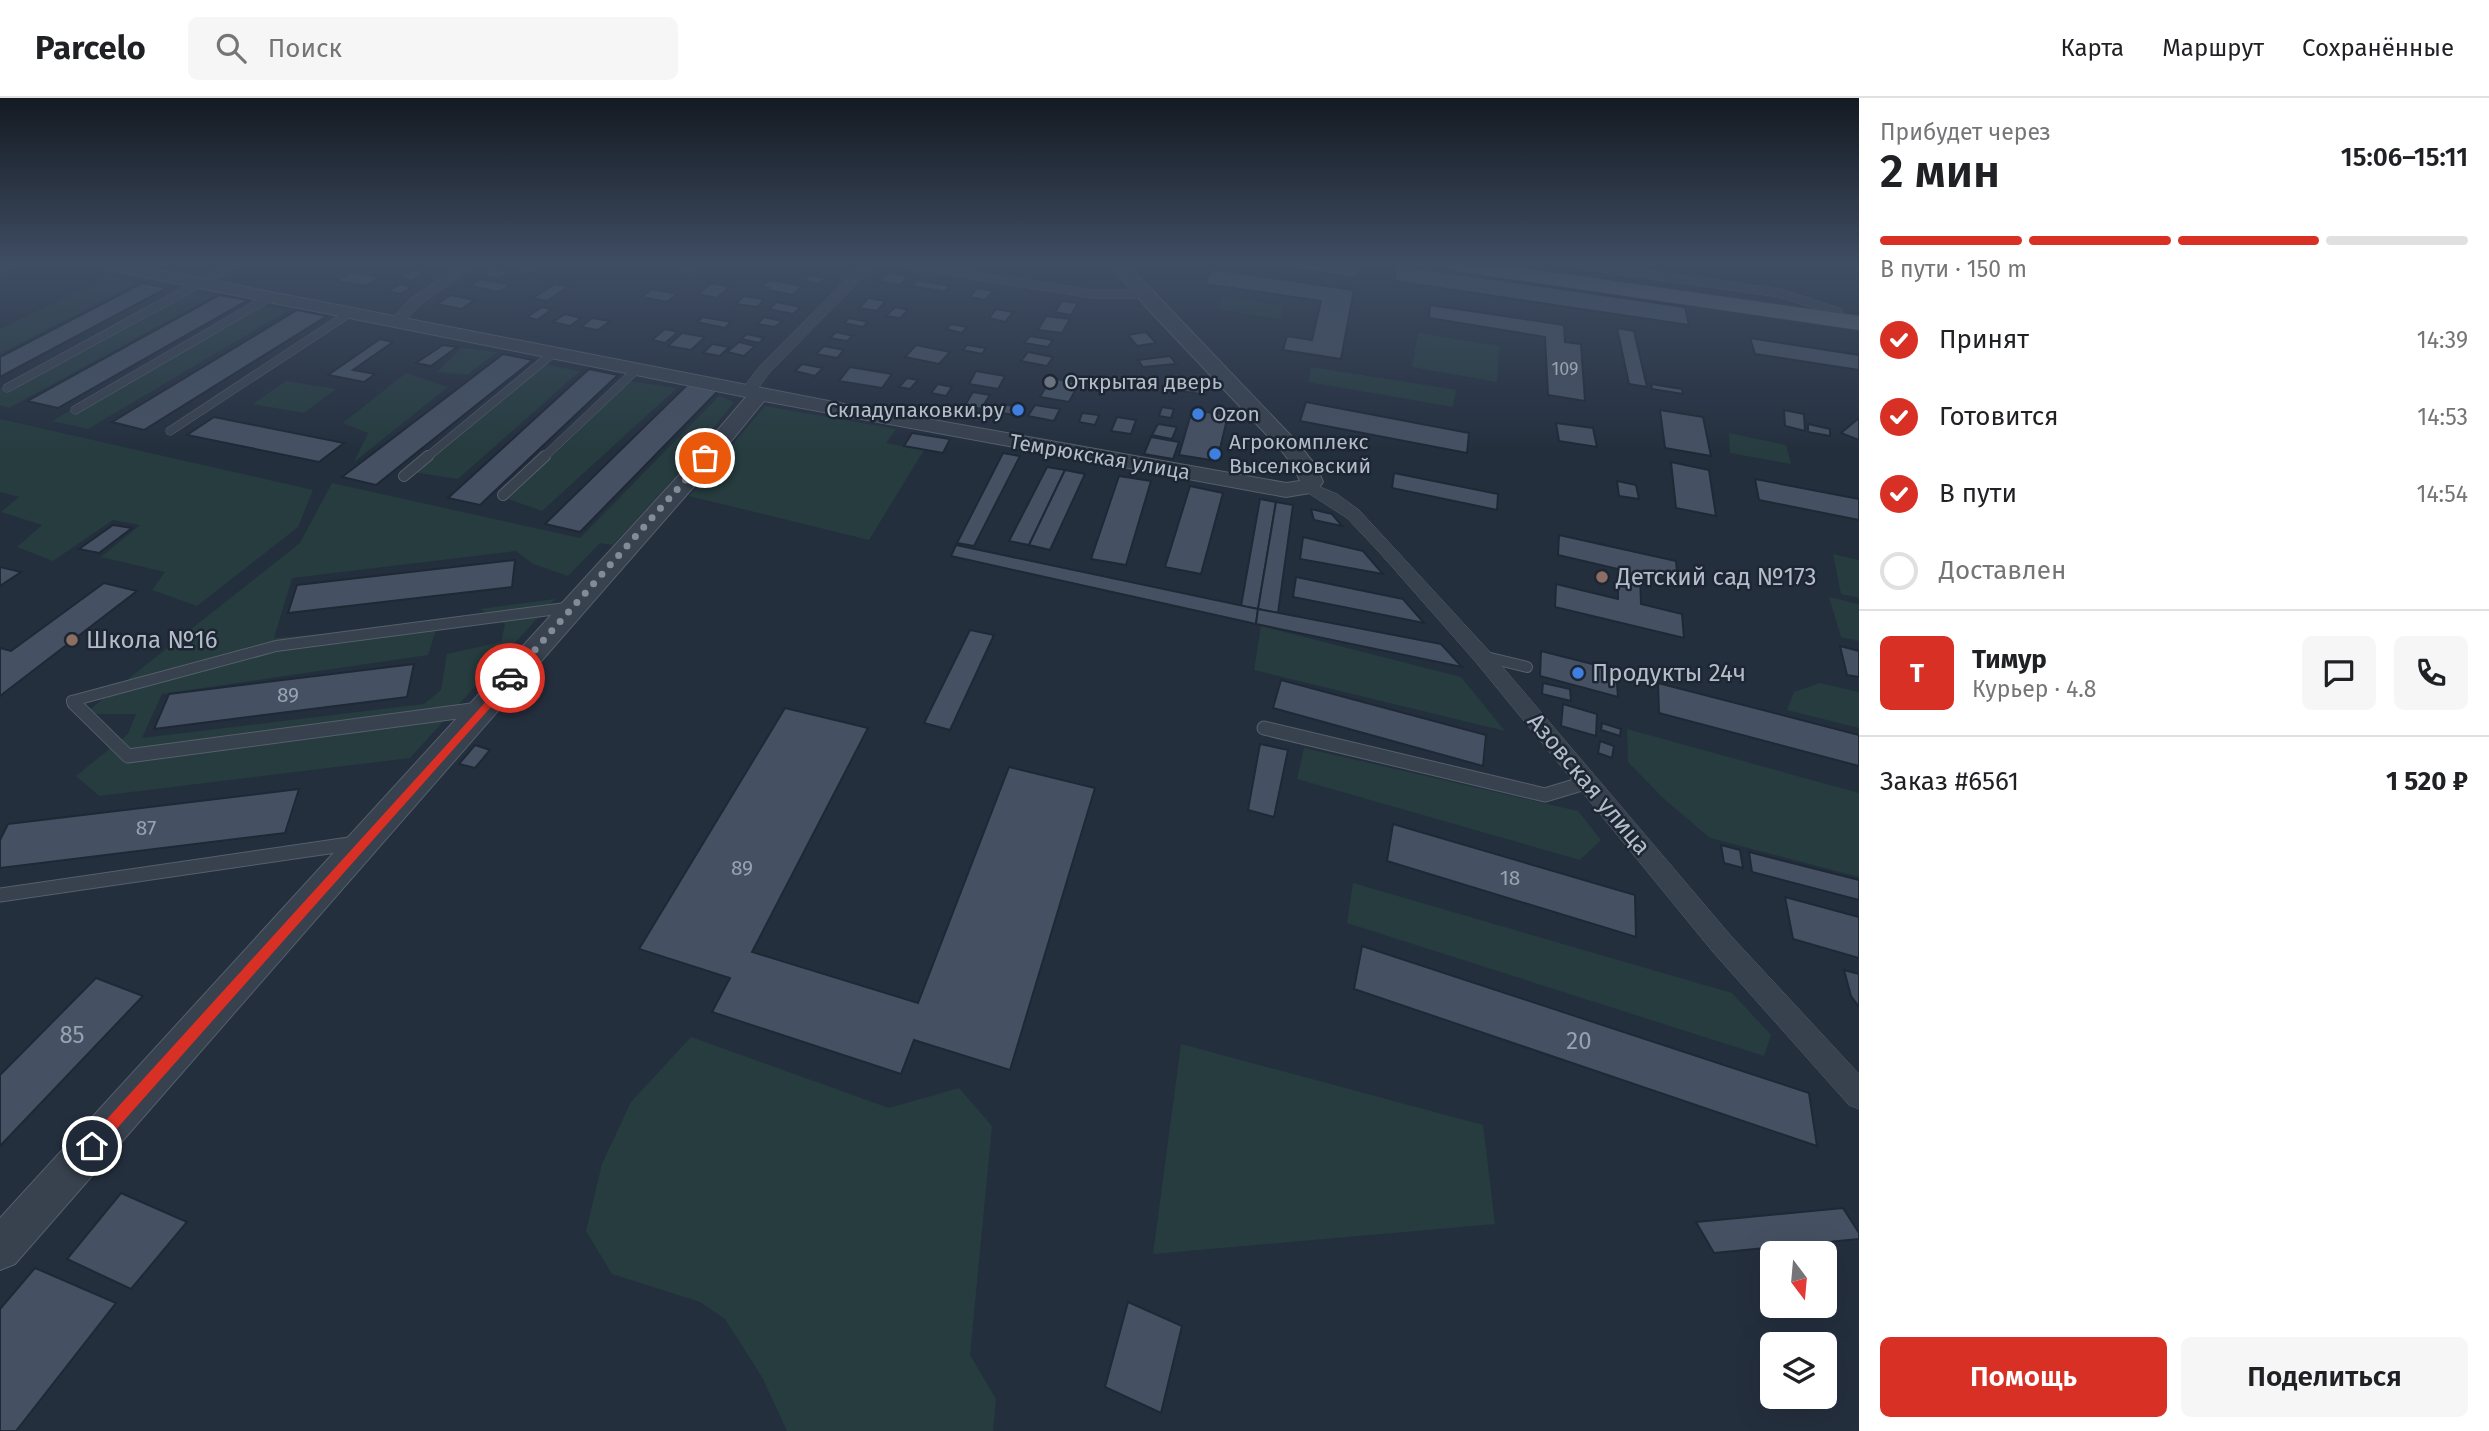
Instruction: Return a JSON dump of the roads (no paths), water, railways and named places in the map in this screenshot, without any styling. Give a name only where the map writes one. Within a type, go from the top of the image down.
[{"type":"street","name":"Темрюкская улица","points":[[416,327],[753,393],[1273,488],[1286,490],[1308,487]]},
{"type":"street","points":[[7,1231],[363,842],[688,479],[753,393],[765,369],[806,327]]},
{"type":"street","points":[[1175,327],[1289,447],[1309,472],[1312,482],[1308,487]]},
{"type":"street","name":"Азовская улица","points":[[1308,487],[1353,514],[1482,656],[1722,944],[1859,1095]]},
{"type":"lane","points":[[7,388],[117,327]]},
{"type":"lane","points":[[75,410],[218,327]]},
{"type":"lane","points":[[170,430],[328,327]]},
{"type":"lane","points":[[404,476],[552,354]]},
{"type":"lane","points":[[503,495],[636,370]]},
{"type":"lane","points":[[483,708],[128,756],[72,701],[276,646],[574,607]]},
{"type":"lane","points":[[1482,656],[1527,667]]},
{"type":"lane","points":[[1264,728],[1545,795],[1588,782]]},
{"type":"lane","points":[[0,895],[363,842]]},
{"type":"place","name":"Открытая дверь","points":[[1050,382]]},
{"type":"place","name":"Складупаковки.ру","points":[[1018,410]]},
{"type":"place","name":"Ozon","points":[[1198,414]]},
{"type":"place","name":"Агрокомплекс Выселковский","points":[[1215,454]]},
{"type":"place","name":"Детский cад №173","points":[[1602,577]]},
{"type":"place","name":"Школа №16","points":[[72,640]]},
{"type":"place","name":"Продукты 24ч","points":[[1578,673]]}]
